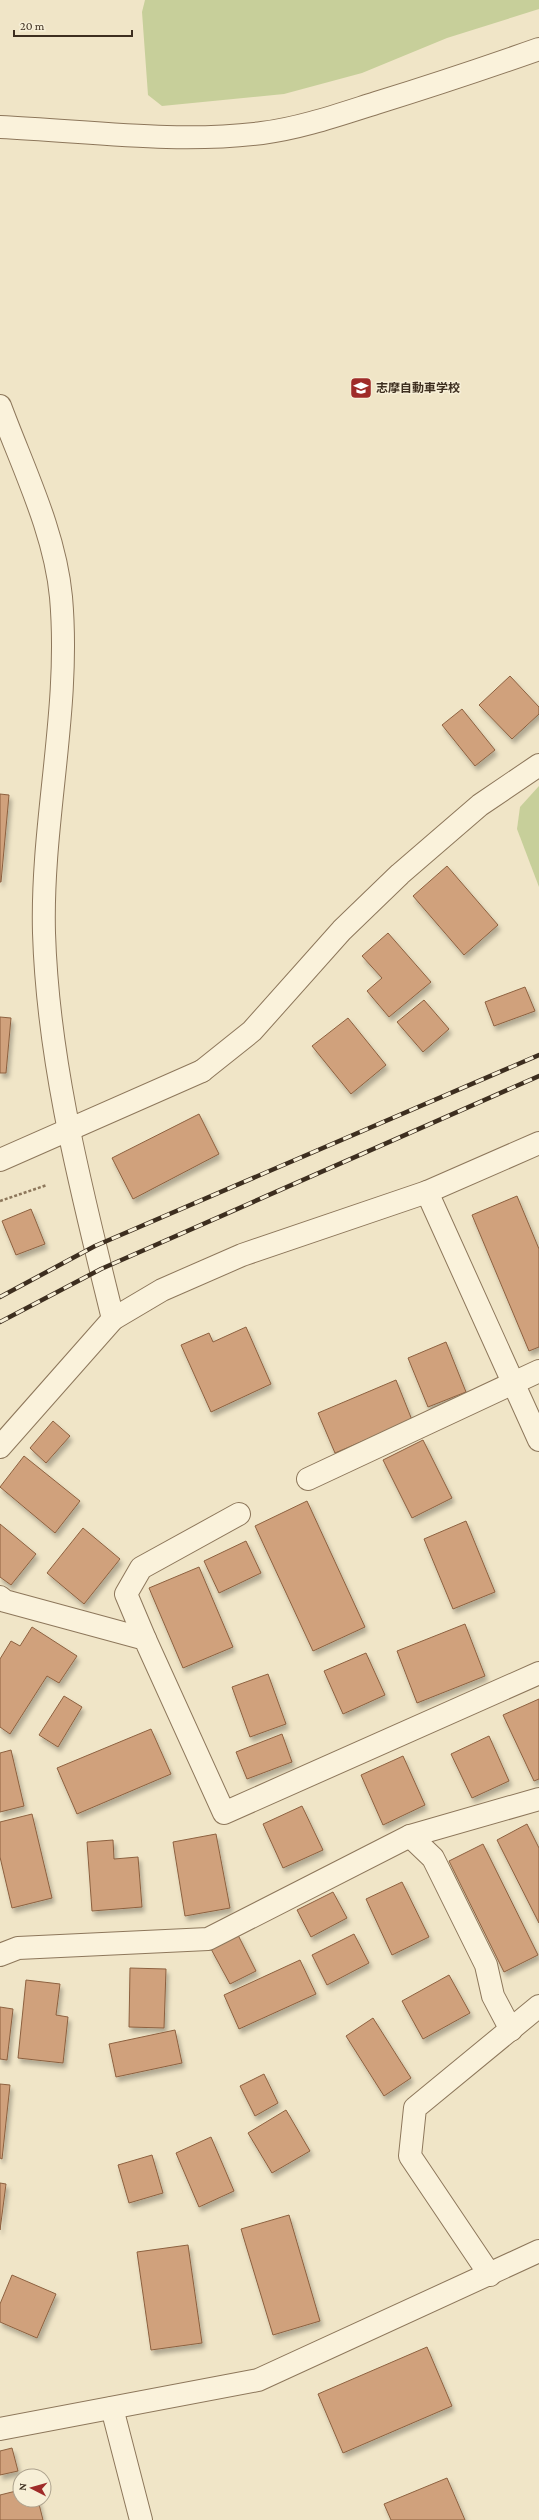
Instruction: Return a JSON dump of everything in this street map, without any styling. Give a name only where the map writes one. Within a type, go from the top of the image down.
[{"type":"street","points":[[0,127],[123,136],[200,137],[260,133],[297,128],[464,75],[539,49]]},
{"type":"street","points":[[0,406],[48,534],[61,595],[64,659],[48,849],[44,932],[50,1022],[68,1131],[80,1174],[113,1319]]},
{"type":"street","points":[[0,1160],[202,1071],[252,1030],[342,930],[400,874],[480,805],[539,765]]},
{"type":"street","points":[[0,1447],[113,1319],[162,1290],[242,1255],[427,1192],[539,1143]]},
{"type":"street","points":[[427,1192],[539,1440]]},
{"type":"street","points":[[308,1479],[539,1371]]},
{"type":"street","points":[[239,1514],[141,1568],[126,1594],[224,1813],[539,1673]]},
{"type":"street","points":[[0,1597],[5,1601],[145,1639]]},
{"type":"street","points":[[0,1955],[18,1948],[208,1939],[410,1836],[539,1799]]},
{"type":"street","points":[[410,1836],[433,1858],[486,1965],[493,1996],[511,2030]]},
{"type":"street","points":[[490,2275],[410,2156],[415,2108],[539,2006]]},
{"type":"street","points":[[0,2429],[258,2380],[490,2275],[537,2257]]},
{"type":"street","points":[[112,2408],[141,2520]]},
{"type":"path","points":[[0,1201],[80,1174]]},
{"type":"green space","points":[[145,0],[539,0],[539,9],[447,38],[362,73],[284,94],[162,106],[148,95],[142,12]]},
{"type":"green space","points":[[539,786],[539,887],[517,829],[520,807]]},
{"type":"building","points":[[510,676],[539,707],[539,714],[512,739],[479,705]]},
{"type":"building","points":[[462,709],[495,750],[475,766],[442,725]]},
{"type":"building","points":[[0,794],[9,795],[1,882],[0,882]]},
{"type":"building","points":[[447,866],[498,925],[464,955],[413,896]]},
{"type":"building","points":[[388,933],[431,982],[389,1017],[367,991],[382,978],[362,956]]},
{"type":"building","points":[[525,987],[535,1011],[494,1026],[485,1002]]},
{"type":"building","points":[[424,1000],[449,1029],[423,1052],[397,1022]]},
{"type":"building","points":[[0,1017],[11,1018],[6,1073],[0,1073]]},
{"type":"building","points":[[348,1018],[386,1065],[351,1094],[312,1046]]},
{"type":"building","points":[[199,1114],[219,1154],[133,1199],[112,1158]]},
{"type":"building","points":[[517,1196],[539,1249],[539,1347],[529,1351],[472,1215]]},
{"type":"building","points":[[31,1209],[45,1244],[16,1255],[2,1221]]},
{"type":"building","points":[[246,1327],[271,1384],[211,1412],[181,1345],[209,1333],[213,1342]]},
{"type":"building","points":[[446,1342],[466,1392],[428,1407],[408,1358]]},
{"type":"building","points":[[396,1380],[412,1420],[335,1453],[318,1413]]},
{"type":"building","points":[[53,1421],[70,1436],[46,1463],[30,1448]]},
{"type":"building","points":[[423,1440],[452,1498],[412,1518],[383,1460]]},
{"type":"building","points":[[24,1456],[80,1501],[55,1533],[0,1487]]},
{"type":"building","points":[[307,1501],[365,1627],[313,1651],[255,1526]]},
{"type":"building","points":[[466,1521],[495,1592],[453,1609],[424,1539]]},
{"type":"building","points":[[0,1524],[36,1554],[11,1585],[0,1577]]},
{"type":"building","points":[[83,1528],[120,1559],[84,1604],[47,1573]]},
{"type":"building","points":[[246,1541],[261,1573],[219,1593],[204,1561]]},
{"type":"building","points":[[199,1567],[233,1647],[183,1668],[149,1588]]},
{"type":"building","points":[[465,1624],[485,1676],[417,1703],[397,1651]]},
{"type":"building","points":[[32,1627],[77,1656],[59,1683],[47,1676],[10,1734],[0,1727],[0,1659],[11,1641],[20,1646]]},
{"type":"building","points":[[366,1653],[385,1695],[343,1714],[324,1671]]},
{"type":"building","points":[[268,1674],[286,1724],[250,1737],[232,1687]]},
{"type":"building","points":[[64,1696],[82,1707],[58,1747],[39,1735]]},
{"type":"building","points":[[539,1699],[539,1779],[534,1781],[503,1715]]},
{"type":"building","points":[[151,1729],[171,1774],[77,1814],[57,1768]]},
{"type":"building","points":[[282,1734],[292,1762],[247,1779],[236,1752]]},
{"type":"building","points":[[489,1736],[509,1781],[472,1798],[451,1754]]},
{"type":"building","points":[[11,1750],[24,1806],[0,1812],[0,1753]]},
{"type":"building","points":[[403,1756],[425,1805],[383,1825],[361,1775]]},
{"type":"building","points":[[302,1806],[323,1850],[283,1868],[263,1824]]},
{"type":"building","points":[[32,1814],[52,1898],[12,1908],[0,1857],[0,1822]]},
{"type":"building","points":[[527,1824],[539,1848],[539,1923],[497,1840]]},
{"type":"building","points":[[216,1834],[230,1908],[185,1916],[173,1842]]},
{"type":"building","points":[[113,1840],[114,1859],[138,1857],[142,1907],[92,1911],[87,1842]]},
{"type":"building","points":[[483,1844],[538,1955],[504,1972],[449,1861]]},
{"type":"building","points":[[402,1882],[429,1937],[392,1955],[366,1899]]},
{"type":"building","points":[[333,1892],[347,1918],[311,1937],[297,1910]]},
{"type":"building","points":[[354,1934],[369,1963],[327,1985],[312,1955]]},
{"type":"building","points":[[238,1935],[256,1971],[230,1984],[211,1949]]},
{"type":"building","points":[[300,1960],[316,1994],[239,2029],[224,1995]]},
{"type":"building","points":[[130,1968],[166,1969],[164,2028],[129,2027]]},
{"type":"building","points":[[449,1975],[470,2013],[423,2039],[402,2001]]},
{"type":"building","points":[[26,1980],[60,1984],[56,2015],[68,2017],[63,2063],[18,2058]]},
{"type":"building","points":[[0,2007],[13,2009],[7,2060],[0,2059]]},
{"type":"building","points":[[373,2018],[411,2078],[384,2096],[346,2036]]},
{"type":"building","points":[[175,2030],[182,2063],[116,2077],[109,2044]]},
{"type":"building","points":[[264,2074],[278,2103],[255,2116],[240,2086]]},
{"type":"building","points":[[0,2084],[10,2085],[2,2159],[0,2158]]},
{"type":"building","points":[[286,2110],[310,2151],[272,2173],[248,2133]]},
{"type":"building","points":[[211,2137],[234,2191],[199,2207],[176,2153]]},
{"type":"building","points":[[152,2155],[163,2193],[129,2203],[118,2165]]},
{"type":"building","points":[[0,2183],[6,2184],[0,2230]]},
{"type":"building","points":[[289,2215],[320,2321],[273,2335],[241,2229]]},
{"type":"building","points":[[188,2245],[202,2343],[151,2350],[137,2252]]},
{"type":"building","points":[[12,2275],[56,2294],[37,2338],[0,2322],[0,2304]]},
{"type":"building","points":[[427,2347],[452,2406],[343,2453],[318,2394]]},
{"type":"building","points":[[12,2448],[17,2468],[12,2468],[12,2472],[0,2475],[0,2451]]},
{"type":"building","points":[[447,2478],[465,2520],[391,2520],[384,2504]]},
{"type":"building","points":[[12,2492],[12,2508],[40,2508],[43,2520],[0,2520],[0,2495]]},
{"type":"railway","points":[[0,1297],[95,1246],[539,1055]]},
{"type":"railway","points":[[0,1322],[101,1269],[539,1076]]},
{"type":"place","name":"志摩自動車学校","points":[[361,388]]}]
